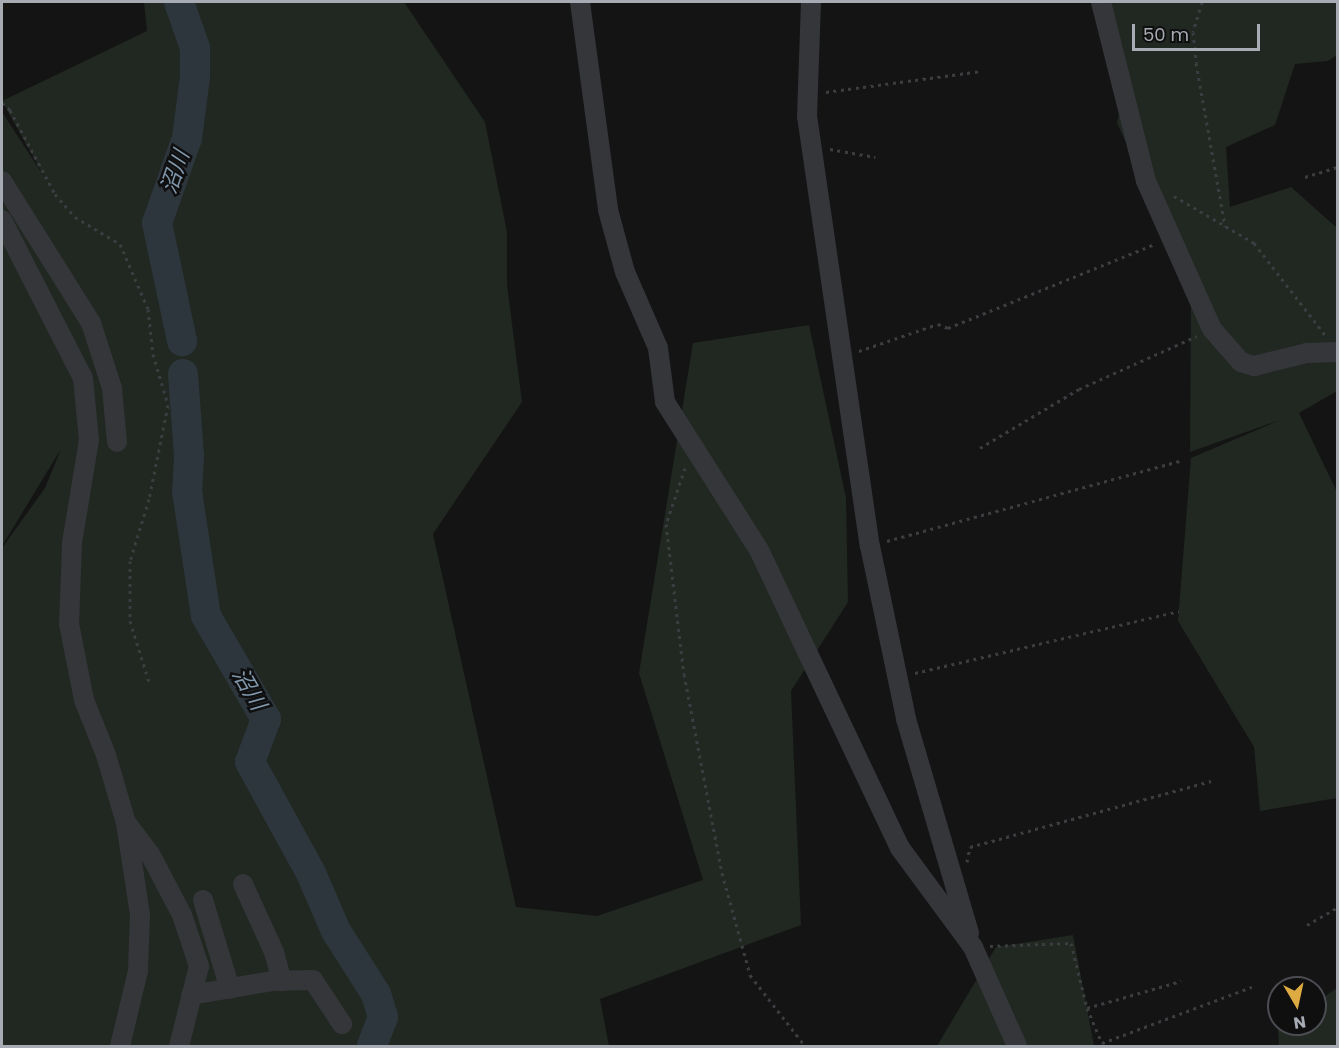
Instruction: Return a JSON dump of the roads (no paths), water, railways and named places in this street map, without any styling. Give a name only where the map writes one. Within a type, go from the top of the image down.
[{"type":"street","points":[[580,2],[608,210],[625,272],[658,348],[665,402],[759,550],[900,848],[973,947]]},
{"type":"street","points":[[811,2],[807,94],[810,146],[844,356],[870,546],[897,678],[957,893],[973,947],[1017,1047]]},
{"type":"street","points":[[1101,2],[1146,181],[1212,329],[1241,362],[1254,366],[1334,347]]},
{"type":"street","points":[[2,180],[92,322],[112,388],[117,442]]},
{"type":"street","points":[[2,220],[83,378],[89,440],[72,543],[69,624],[84,700],[106,755],[126,823],[140,914],[138,971],[120,1047]]},
{"type":"street","points":[[126,823],[150,854],[183,915],[199,966],[179,1047]]},
{"type":"street","points":[[243,884],[274,952],[282,981]]},
{"type":"street","points":[[203,900],[230,989]]},
{"type":"street","points":[[191,995],[282,981],[313,980],[342,1024]]},
{"type":"waterway","name":"沼川","points":[[179,2],[195,48],[195,77],[187,138],[157,223],[182,341]]},
{"type":"waterway","name":"沼川","points":[[183,374],[189,456],[187,491],[206,616],[266,719],[250,762],[310,871],[336,931],[376,994],[383,1017],[372,1046]]}]
